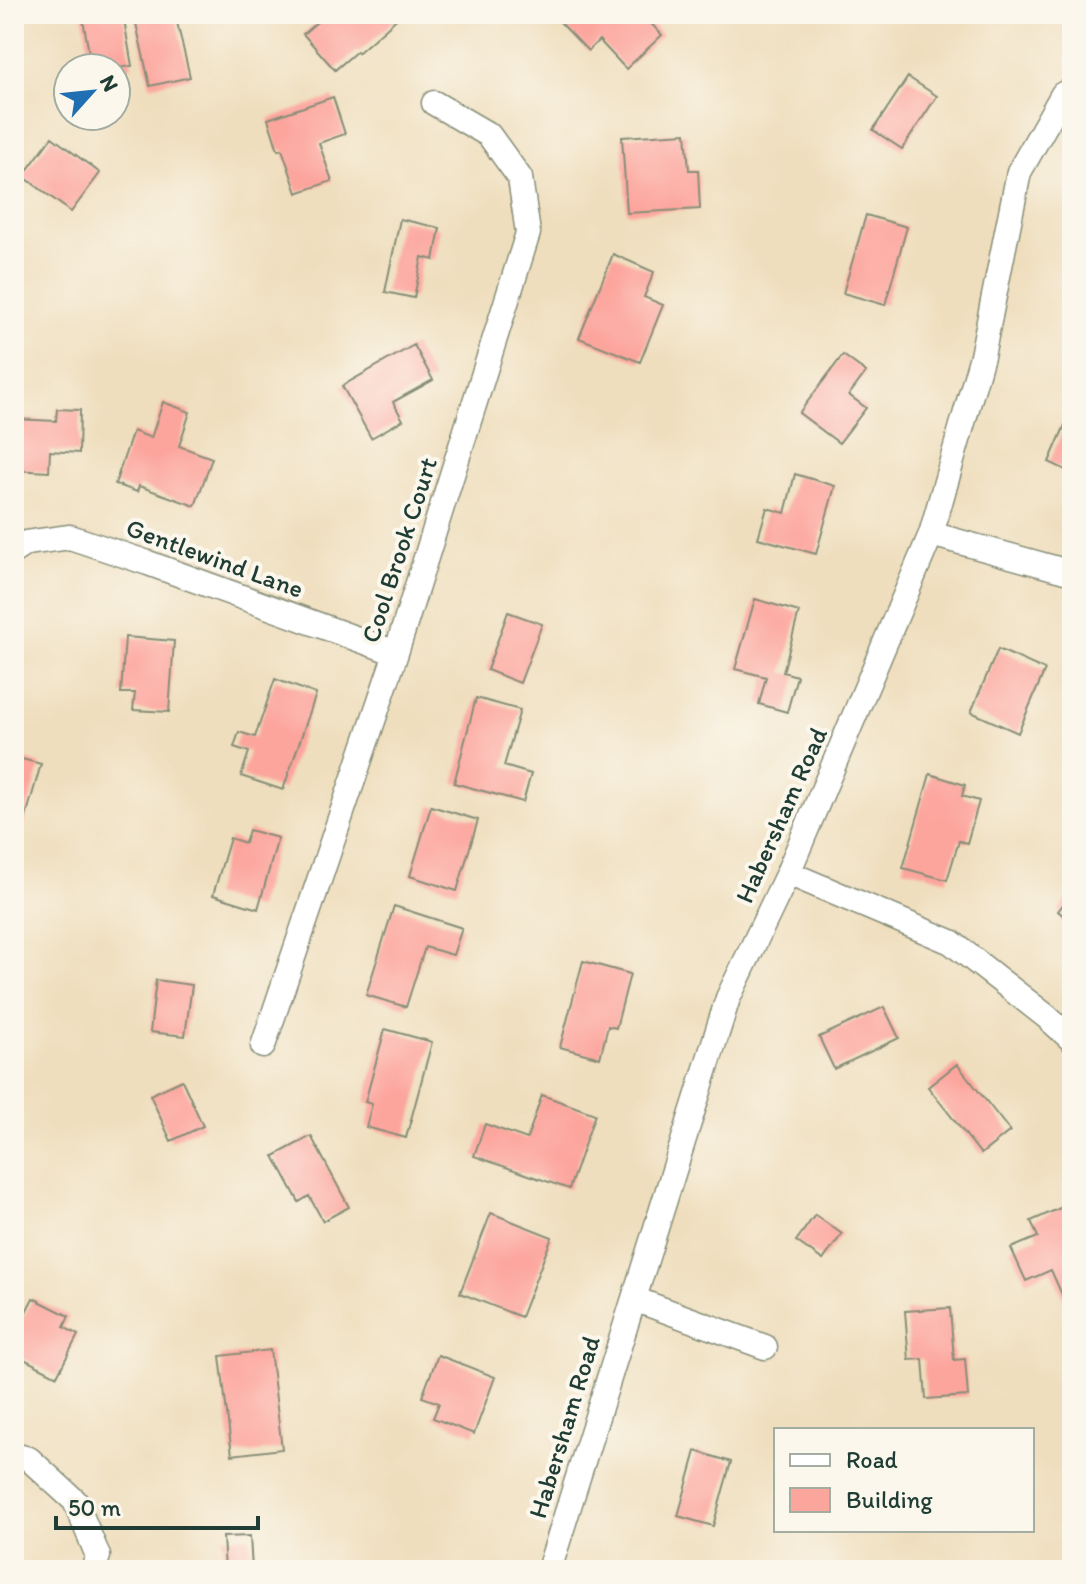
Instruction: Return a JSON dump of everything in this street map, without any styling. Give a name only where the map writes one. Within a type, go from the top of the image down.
[{"type":"street","name":"Habersham Road","points":[[549,1570],[728,998],[788,873],[931,534],[982,356],[1019,172],[1063,94],[1072,97]]},
{"type":"street","name":"Cool Brook Court","points":[[263,1046],[396,653],[528,233],[520,178],[505,156],[489,135],[434,103]]},
{"type":"street","points":[[931,534],[1072,573]]},
{"type":"street","name":"Gentlewind Lane","points":[[14,551],[26,543],[70,537],[396,653]]},
{"type":"street","points":[[788,873],[951,942],[1072,1040]]},
{"type":"street","points":[[634,1299],[765,1347]]},
{"type":"street","points":[[14,1455],[29,1459],[75,1501],[96,1563]]},
{"type":"building","points":[[82,14],[123,14],[130,52],[89,52]]},
{"type":"building","points":[[175,14],[190,77],[150,86],[135,19]]},
{"type":"building","points":[[326,14],[402,14],[335,70],[303,34]]},
{"type":"building","points":[[569,14],[642,14],[662,35],[626,69],[599,40],[588,51],[560,22]]},
{"type":"building","points":[[908,77],[937,96],[902,149],[873,130]]},
{"type":"building","points":[[333,97],[345,134],[319,143],[332,181],[297,193],[268,119]]},
{"type":"building","points":[[686,133],[689,170],[698,170],[700,209],[627,213],[622,137]]},
{"type":"building","points":[[52,137],[100,173],[71,212],[23,176]]},
{"type":"building","points":[[866,215],[907,227],[885,305],[843,293]]},
{"type":"building","points":[[400,219],[440,228],[434,260],[422,257],[414,298],[385,292]]},
{"type":"building","points":[[613,254],[654,272],[644,297],[663,305],[640,362],[579,338]]},
{"type":"building","points":[[414,345],[433,380],[393,402],[403,420],[371,438],[342,386]]},
{"type":"building","points":[[843,355],[866,372],[849,395],[866,408],[839,443],[799,413]]},
{"type":"building","points":[[163,402],[190,412],[179,446],[212,458],[195,506],[139,486],[137,492],[115,484],[133,431],[151,438]]},
{"type":"building","points":[[57,409],[80,410],[79,453],[50,451],[49,472],[14,470],[14,419],[56,421]]},
{"type":"building","points":[[1072,409],[1072,473],[1049,462]]},
{"type":"building","points":[[795,474],[835,486],[816,554],[758,538],[767,508],[785,513]]},
{"type":"building","points":[[755,599],[799,612],[783,672],[797,676],[787,712],[759,704],[766,677],[735,669]]},
{"type":"building","points":[[508,612],[542,624],[520,683],[487,670]]},
{"type":"building","points":[[125,637],[174,641],[169,712],[133,710],[135,693],[121,693]]},
{"type":"building","points":[[998,649],[1045,670],[1018,733],[971,712]]},
{"type":"building","points":[[275,679],[316,694],[283,790],[241,776],[249,752],[234,747],[239,732],[255,737]]},
{"type":"building","points":[[476,698],[520,710],[504,766],[531,774],[523,802],[454,783]]},
{"type":"building","points":[[14,757],[41,764],[15,855],[14,855]]},
{"type":"building","points":[[930,774],[965,785],[962,796],[979,801],[967,843],[959,841],[947,880],[903,868]]},
{"type":"building","points":[[431,806],[478,820],[457,891],[410,876]]},
{"type":"building","points":[[249,830],[278,838],[258,909],[213,895],[230,838],[245,843]]},
{"type":"building","points":[[1072,893],[1072,923],[1058,911]]},
{"type":"building","points":[[394,906],[462,928],[453,955],[425,947],[406,1007],[366,995]]},
{"type":"building","points":[[583,961],[630,974],[616,1028],[608,1026],[600,1058],[560,1047]]},
{"type":"building","points":[[156,980],[192,985],[185,1036],[150,1032]]},
{"type":"building","points":[[884,1007],[899,1038],[834,1069],[819,1037]]},
{"type":"building","points":[[385,1029],[432,1042],[406,1138],[366,1127],[372,1104],[365,1102]]},
{"type":"building","points":[[957,1064],[1010,1131],[981,1154],[928,1087]]},
{"type":"building","points":[[182,1080],[203,1126],[171,1141],[150,1095]]},
{"type":"building","points":[[542,1095],[595,1114],[569,1189],[474,1156],[485,1124],[527,1139]]},
{"type":"building","points":[[311,1136],[349,1207],[323,1221],[309,1196],[299,1202],[274,1156]]},
{"type":"building","points":[[1069,1204],[1072,1212],[1072,1293],[1063,1297],[1051,1270],[1026,1281],[1011,1248],[1038,1237],[1031,1221]]},
{"type":"building","points":[[491,1213],[552,1237],[521,1317],[460,1293]]},
{"type":"building","points":[[815,1215],[842,1234],[823,1260],[796,1241]]},
{"type":"building","points":[[33,1298],[69,1316],[64,1327],[78,1335],[57,1376],[14,1354],[21,1338],[14,1335]]},
{"type":"building","points":[[950,1308],[954,1360],[965,1359],[968,1396],[926,1399],[923,1359],[909,1360],[905,1311]]},
{"type":"building","points":[[270,1350],[282,1449],[232,1455],[220,1356]]},
{"type":"building","points":[[438,1355],[495,1377],[474,1434],[433,1418],[439,1403],[422,1397]]},
{"type":"building","points":[[696,1451],[731,1462],[713,1526],[678,1516]]},
{"type":"building","points":[[250,1536],[252,1570],[225,1570],[223,1537]]}]
